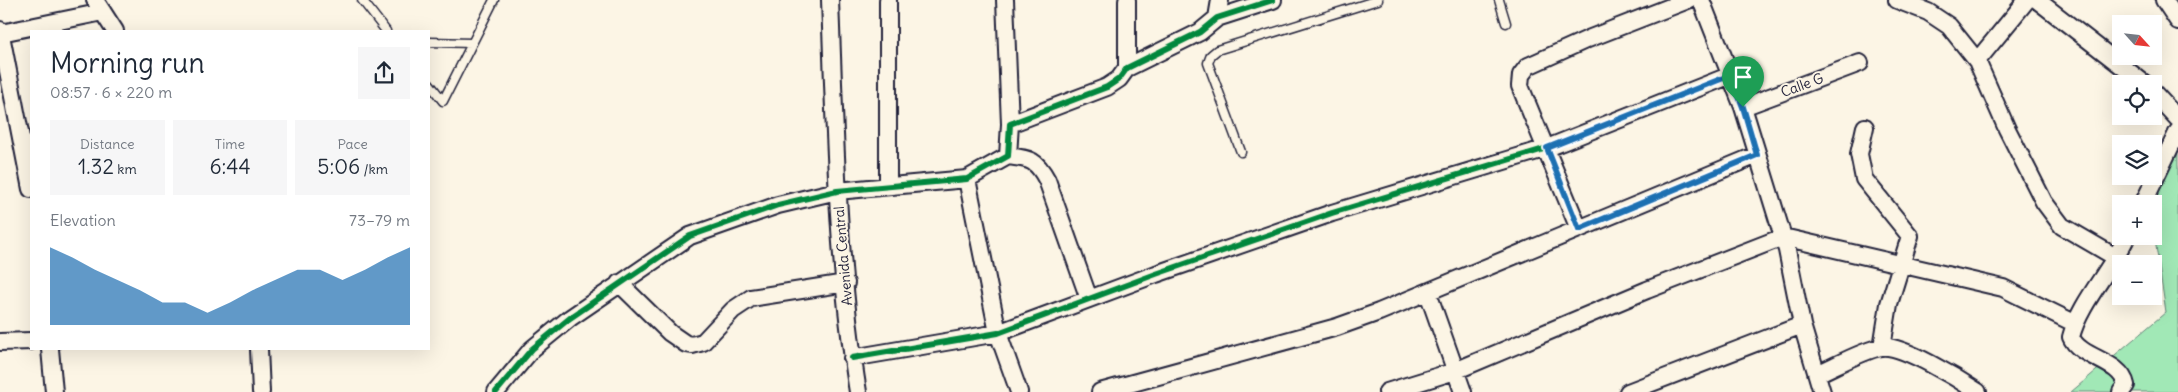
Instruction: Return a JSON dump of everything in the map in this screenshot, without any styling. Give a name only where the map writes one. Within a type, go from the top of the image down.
[{"type":"street","name":"Avenida Central","points":[[830,0],[837,191],[852,358],[858,392]]},
{"type":"street","points":[[888,0],[888,185]]},
{"type":"street","points":[[1005,0],[1010,124],[1008,156]]},
{"type":"street","points":[[1127,0],[1127,68]]},
{"type":"street","points":[[1217,18],[1220,0]]},
{"type":"street","points":[[1010,124],[1107,87],[1119,79],[1127,68],[1200,32],[1217,18],[1273,0]]},
{"type":"street","points":[[1579,229],[1520,86],[1521,75],[1528,66],[1588,39],[1688,0]]},
{"type":"street","points":[[1700,0],[1743,107],[1783,237],[1802,325],[1822,392]]},
{"type":"street","points":[[1897,0],[1928,12],[1950,26],[1978,61],[2007,129],[2044,202],[2062,226],[2112,255]]},
{"type":"street","points":[[1978,61],[2027,0]]},
{"type":"street","points":[[2037,0],[2133,75]]},
{"type":"street","points":[[2164,0],[2178,21]]},
{"type":"street","points":[[30,178],[27,145],[4,74],[0,31],[99,6],[114,30]]},
{"type":"street","name":"Calle G","points":[[1743,107],[1860,63]]},
{"type":"street","points":[[852,358],[998,333],[1332,213],[1547,148],[1731,75]]},
{"type":"street","points":[[2162,102],[2178,119]]},
{"type":"street","points":[[1865,127],[1859,154],[1864,179],[1910,236],[1889,304],[1882,347]]},
{"type":"street","points":[[2147,195],[2178,131]]},
{"type":"street","points":[[1100,392],[1337,327],[1428,292],[1757,155]]},
{"type":"street","points":[[496,392],[532,349],[570,318],[690,236],[778,205],[837,191],[967,179],[1008,156],[1032,160],[1041,167],[1089,299]]},
{"type":"street","points":[[967,179],[998,333],[1019,392]]},
{"type":"street","points":[[1387,392],[1455,371],[1646,290],[1783,237],[2003,288],[2074,323]]},
{"type":"street","points":[[2112,266],[2074,323],[2071,337],[2072,342],[2121,375],[2126,384],[2121,392]]},
{"type":"street","points":[[619,284],[670,333],[686,344],[692,345],[703,342],[733,310],[750,298],[846,283]]},
{"type":"street","points":[[1428,292],[1463,392]]},
{"type":"street","points":[[1628,392],[1802,325]]},
{"type":"street","points":[[0,342],[30,340]]},
{"type":"street","points":[[1817,374],[1882,347],[1907,352],[1958,379],[1978,392]]},
{"type":"street","points":[[50,350],[54,392]]},
{"type":"street","points":[[259,350],[261,392]]},
{"type":"lane","points":[[362,0],[385,30]]},
{"type":"lane","points":[[430,84],[443,101],[494,0]]},
{"type":"lane","points":[[1241,152],[1208,63],[1211,55],[1217,50],[1378,0]]},
{"type":"lane","points":[[1498,0],[1506,23]]},
{"type":"lane","points":[[430,42],[472,43]]},
{"type":"green space","points":[[2178,135],[2178,392],[2071,392],[2166,312],[2162,286],[2162,255],[2157,255],[2156,245],[2162,245],[2162,195],[2148,195],[2146,185],[2162,185],[2162,148]]},
{"type":"cycle path","points":[[496,392],[532,349],[570,318],[690,236],[778,205],[837,191],[967,179],[1008,156],[1010,124],[1107,87],[1119,79],[1127,68],[1200,32],[1217,18],[1273,0]]},
{"type":"cycle path","points":[[852,358],[998,333],[1156,274],[1332,213],[1547,148],[1731,75]]},
{"type":"route","points":[[1731,75],[1743,107],[1757,155],[1579,229],[1547,148],[1731,75]]}]
